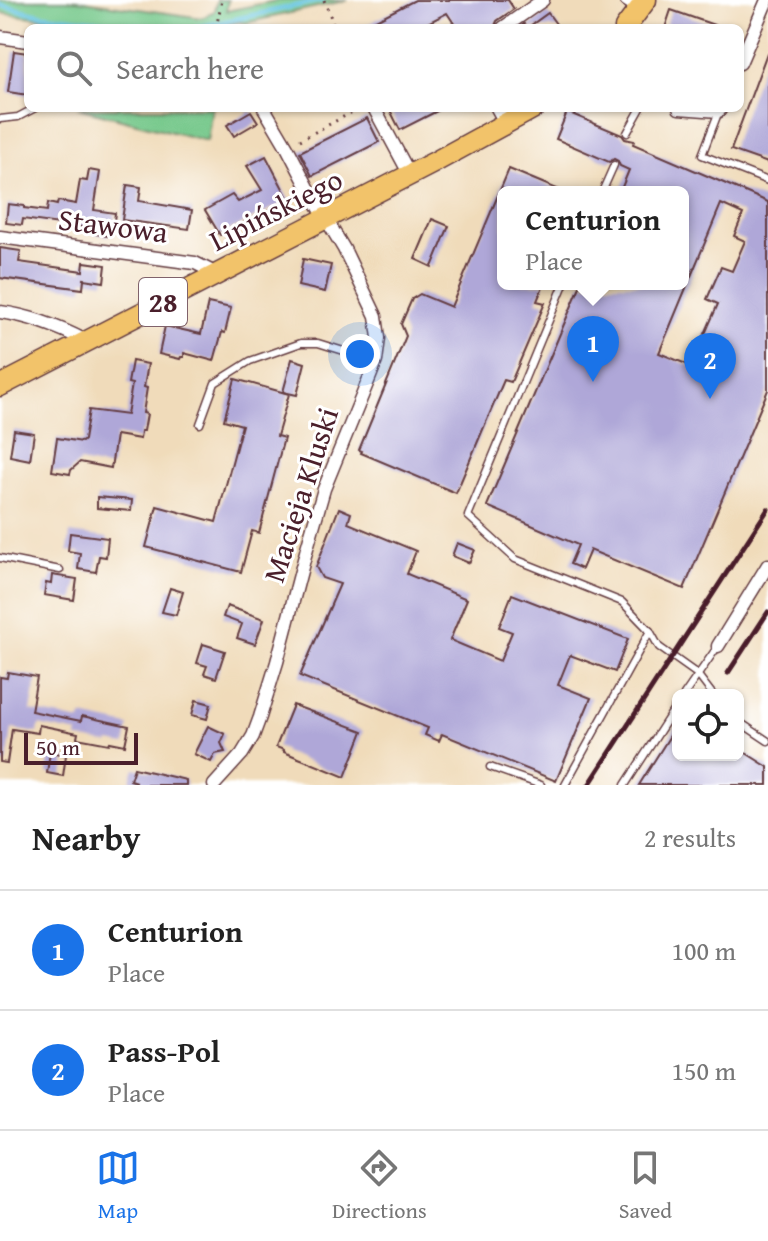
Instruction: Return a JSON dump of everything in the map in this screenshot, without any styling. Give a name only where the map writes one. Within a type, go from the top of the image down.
[{"type":"main road","points":[[627,24],[637,3]]},
{"type":"main road","name":"Lipińskiego","points":[[0,386],[410,175],[502,116]]},
{"type":"street","points":[[509,24],[543,0]]},
{"type":"street","points":[[744,56],[764,19],[767,0]]},
{"type":"street","points":[[0,37],[24,40]]},
{"type":"street","name":"Macieja Kluski","points":[[214,785],[242,754],[253,736],[275,672],[324,489],[376,361],[379,338],[376,316],[349,259],[266,112]]},
{"type":"street","points":[[376,112],[410,175]]},
{"type":"street","name":"Stawowa","points":[[0,237],[195,263],[217,274]]},
{"type":"street","points":[[0,312],[24,315],[64,329],[86,341]]},
{"type":"street","points":[[718,646],[768,565]]},
{"type":"lane","points":[[0,119],[18,117],[27,112]]},
{"type":"lane","points":[[627,133],[639,112]]},
{"type":"lane","points":[[719,112],[702,155],[768,181]]},
{"type":"lane","points":[[605,186],[614,165]]},
{"type":"lane","points":[[562,290],[468,516],[515,559],[622,602],[650,631],[659,647],[697,674],[708,689]]},
{"type":"lane","points":[[200,424],[215,383],[250,361],[301,343],[318,343],[376,361]]},
{"type":"lane","points":[[0,558],[60,570]]},
{"type":"lane","points":[[565,785],[650,631]]},
{"type":"lane","points":[[688,689],[718,646]]},
{"type":"lane","points":[[625,785],[672,712]]},
{"type":"lane","points":[[744,725],[768,741]]},
{"type":"lane","points":[[490,767],[541,785]]},
{"type":"path","points":[[217,24],[222,0]]},
{"type":"path","points":[[324,0],[333,24]]},
{"type":"path","points":[[287,147],[353,112]]},
{"type":"green space","points":[[0,0],[76,0],[202,18],[214,11],[217,0],[228,0],[226,11],[280,0],[348,0],[230,24],[98,24],[0,13]]},
{"type":"green space","points":[[94,112],[211,112],[207,141]]},
{"type":"building","points":[[415,0],[508,0],[514,9],[496,24],[454,24],[447,13],[426,24],[368,24]]},
{"type":"building","points":[[671,10],[711,24],[666,24]]},
{"type":"building","points":[[548,13],[556,24],[533,24]]},
{"type":"building","points":[[14,51],[24,52],[24,94],[8,92]]},
{"type":"building","points":[[768,53],[768,163],[731,150]]},
{"type":"building","points":[[249,112],[258,122],[234,136],[227,125]]},
{"type":"building","points":[[391,112],[435,112],[400,130]]},
{"type":"building","points":[[567,112],[768,202],[768,390],[684,589],[590,550],[582,569],[570,564],[578,545],[487,506],[578,290],[685,290],[659,353],[691,366],[718,304],[707,299],[721,267],[732,271],[745,241],[734,236],[743,214],[721,204],[689,281],[689,186],[622,186],[629,170],[614,159],[609,162],[556,139]]},
{"type":"building","points":[[367,118],[379,142],[312,176],[300,152]]},
{"type":"building","points":[[266,156],[289,200],[220,235],[205,210],[232,195],[238,202],[262,190],[247,166]]},
{"type":"building","points":[[509,169],[550,186],[502,186]]},
{"type":"building","points":[[89,170],[100,172],[94,210],[115,213],[113,228],[109,228],[108,236],[90,233],[90,228],[23,219],[22,225],[6,223],[8,204],[47,211],[48,203],[76,204],[80,180],[87,181]]},
{"type":"building","points":[[127,185],[141,187],[139,201],[192,210],[189,229],[122,220]]},
{"type":"building","points":[[497,198],[497,290],[542,290],[537,301],[545,303],[511,382],[504,380],[456,493],[359,450],[406,336],[401,324],[412,299],[420,294],[451,307]]},
{"type":"building","points":[[432,219],[449,226],[432,267],[415,259]]},
{"type":"building","points":[[0,248],[21,251],[19,262],[83,271],[84,262],[106,265],[104,282],[84,279],[83,289],[0,278]]},
{"type":"building","points":[[303,259],[331,265],[325,292],[298,286]]},
{"type":"building","points":[[208,303],[231,308],[214,361],[184,353],[180,359],[159,354],[165,326],[201,334]]},
{"type":"building","points":[[292,359],[305,363],[297,395],[283,392]]},
{"type":"building","points":[[132,361],[148,364],[143,413],[147,414],[140,439],[116,435],[111,468],[80,462],[70,474],[52,471],[57,438],[82,442],[89,410],[127,415]]},
{"type":"building","points":[[235,379],[289,394],[277,436],[284,438],[259,533],[252,531],[241,572],[146,547],[157,506],[216,522],[242,425],[224,420]]},
{"type":"building","points":[[14,430],[34,433],[30,460],[10,456]]},
{"type":"building","points":[[97,497],[132,500],[131,511],[97,508]]},
{"type":"building","points":[[339,508],[351,513],[348,523],[416,551],[407,574],[467,599],[450,640],[500,661],[512,632],[499,627],[512,594],[628,639],[615,672],[570,655],[558,685],[591,698],[556,781],[442,734],[439,741],[425,735],[428,728],[300,676],[340,584],[322,578],[316,567]]},
{"type":"building","points":[[70,533],[108,538],[106,557],[99,556],[96,572],[78,569],[80,553],[68,551]]},
{"type":"building","points":[[457,543],[475,550],[469,563],[452,556]]},
{"type":"building","points":[[52,575],[77,579],[74,600],[44,595],[46,583],[51,584]]},
{"type":"building","points":[[170,588],[183,592],[176,615],[162,612]]},
{"type":"building","points":[[227,606],[264,619],[255,644],[237,638],[242,624],[223,617]]},
{"type":"building","points":[[203,644],[225,651],[216,678],[204,674],[207,666],[197,663]]},
{"type":"building","points":[[8,672],[37,677],[31,711],[81,721],[82,716],[129,726],[125,745],[77,738],[78,733],[39,725],[38,733],[12,729],[7,763],[0,762],[0,677],[7,678]]},
{"type":"building","points":[[196,700],[211,704],[207,719],[192,715]]},
{"type":"building","points":[[293,705],[363,731],[345,777],[276,747]]},
{"type":"building","points":[[208,726],[225,734],[221,743],[225,752],[215,754],[211,762],[194,754]]},
{"type":"building","points":[[672,733],[672,761],[744,761],[744,752],[768,767],[768,785],[639,785]]},
{"type":"building","points":[[50,752],[66,755],[63,776],[47,773]]},
{"type":"building","points":[[134,768],[186,780],[186,785],[135,785],[136,782],[130,780]]},
{"type":"waterway","points":[[213,24],[323,0]]},
{"type":"waterway","points":[[0,5],[43,15],[118,24]]},
{"type":"railway","points":[[589,785],[768,509]]},
{"type":"railway","points":[[728,673],[768,612]]},
{"type":"place","name":"Centurion","points":[[593,382]]},
{"type":"place","name":"Pass-Pol","points":[[710,399]]}]
